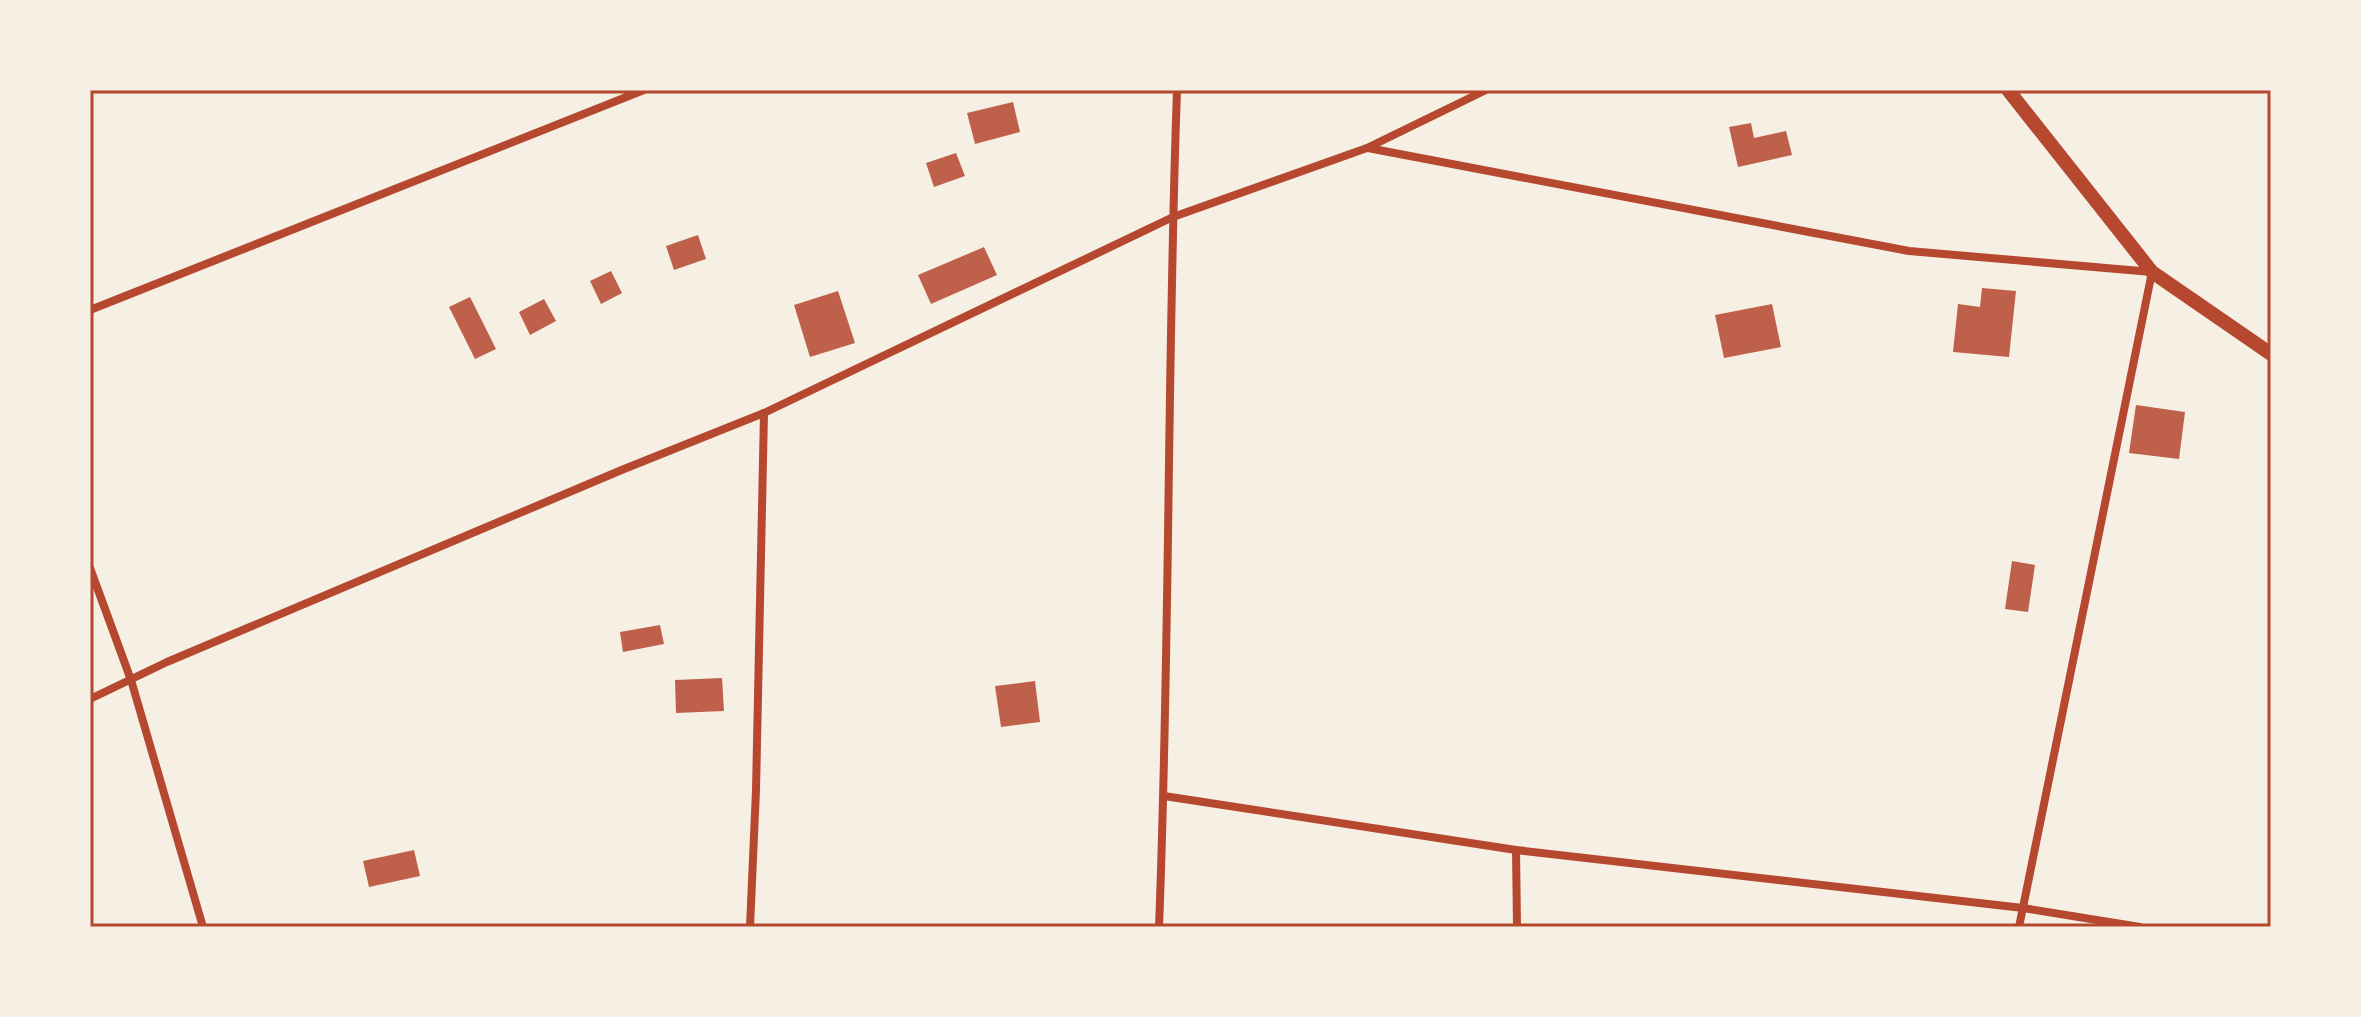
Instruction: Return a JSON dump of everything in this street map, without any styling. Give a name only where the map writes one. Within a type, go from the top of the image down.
[{"type":"street","points":[[90,310],[644,90]]},
{"type":"street","points":[[1159,927],[1177,90]]},
{"type":"street","points":[[90,699],[167,662],[764,413],[1173,217],[1367,148],[1486,90]]},
{"type":"street","points":[[2008,90],[2152,272],[2271,354]]},
{"type":"street","points":[[1367,148],[1909,251],[2152,272]]},
{"type":"street","points":[[2019,927],[2152,272]]},
{"type":"street","points":[[750,927],[764,413]]},
{"type":"street","points":[[90,568],[131,680],[203,927]]},
{"type":"street","points":[[1164,796],[1516,850],[2023,908],[2140,927]]},
{"type":"street","points":[[1516,850],[1517,927]]},
{"type":"building","points":[[1013,102],[1020,132],[975,144],[967,113]]},
{"type":"building","points":[[1751,123],[1754,138],[1786,131],[1792,155],[1738,167],[1729,127]]},
{"type":"building","points":[[956,153],[965,176],[934,187],[926,163]]},
{"type":"building","points":[[698,235],[706,259],[674,270],[666,246]]},
{"type":"building","points":[[984,247],[997,275],[931,304],[918,275]]},
{"type":"building","points":[[611,271],[622,293],[601,304],[590,281]]},
{"type":"building","points":[[1982,288],[2016,291],[2009,357],[1953,352],[1958,304],[1980,307]]},
{"type":"building","points":[[838,291],[855,343],[810,357],[794,305]]},
{"type":"building","points":[[470,297],[496,349],[475,359],[449,307]]},
{"type":"building","points":[[544,299],[556,321],[530,335],[519,312]]},
{"type":"building","points":[[1772,304],[1781,347],[1724,358],[1715,315]]},
{"type":"building","points":[[2136,405],[2185,412],[2179,459],[2129,453]]},
{"type":"building","points":[[2012,561],[2035,565],[2028,612],[2005,609]]},
{"type":"building","points":[[660,625],[664,644],[623,652],[620,632]]},
{"type":"building","points":[[722,678],[724,711],[676,713],[675,680]]},
{"type":"building","points":[[1035,681],[1040,722],[1001,727],[995,686]]},
{"type":"building","points":[[414,850],[420,876],[369,887],[363,861]]}]
